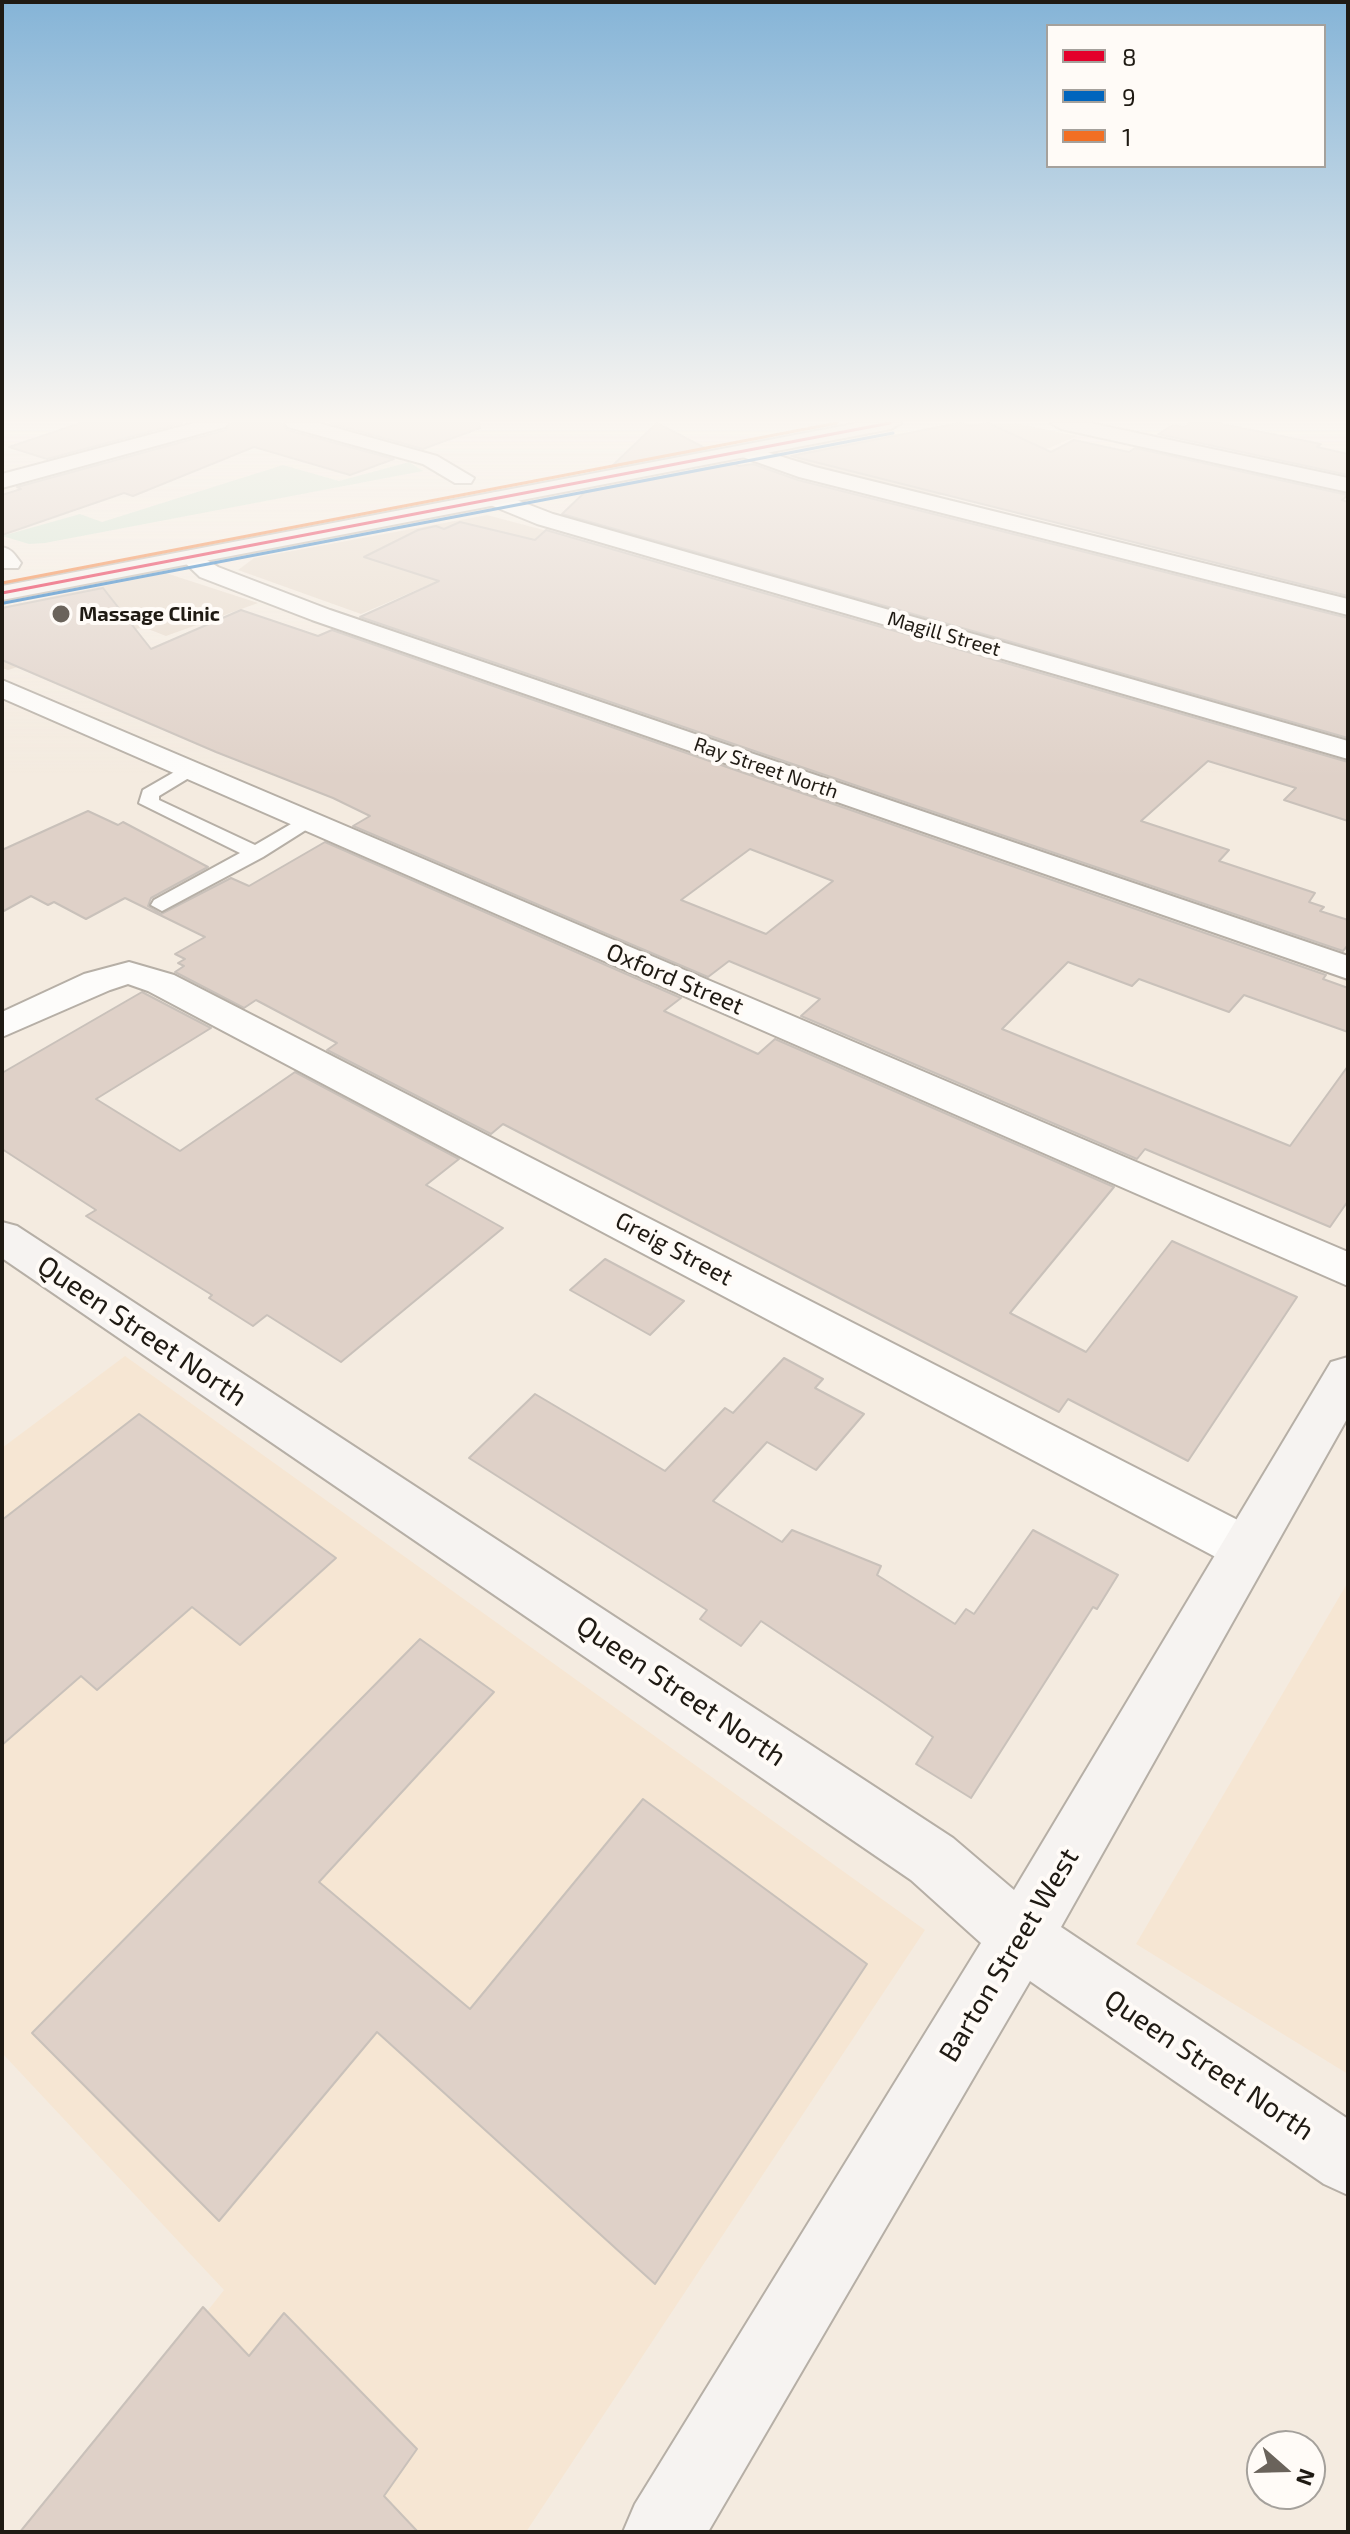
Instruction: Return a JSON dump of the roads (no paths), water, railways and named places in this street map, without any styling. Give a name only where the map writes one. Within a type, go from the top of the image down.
[{"type":"main road","points":[[4,560],[109,541]]},
{"type":"main road","points":[[2,593],[274,541]]},
{"type":"main road","name":"Queen Street North","points":[[2,1237],[932,1859],[1021,1937],[1348,2160]]},
{"type":"main road","name":"Barton Street West","points":[[663,2532],[1021,1937],[1348,1375]]},
{"type":"street","name":"Magill Street","points":[[622,541],[1348,750]]},
{"type":"street","points":[[1085,541],[1348,607]]},
{"type":"street","name":"Ray Street North","points":[[191,557],[209,572],[321,615],[1348,968]]},
{"type":"street","name":"Oxford Street","points":[[2,688],[1348,1270]]},
{"type":"street","name":"Greig Street","points":[[2,1026],[97,982],[129,973],[161,983],[1245,1548]]},
{"type":"lane","points":[[190,769],[150,794],[149,803],[256,853]]},
{"type":"lane","points":[[162,905],[310,821]]},
{"type":"place","name":"Massage Clinic","points":[[61,614]]}]
